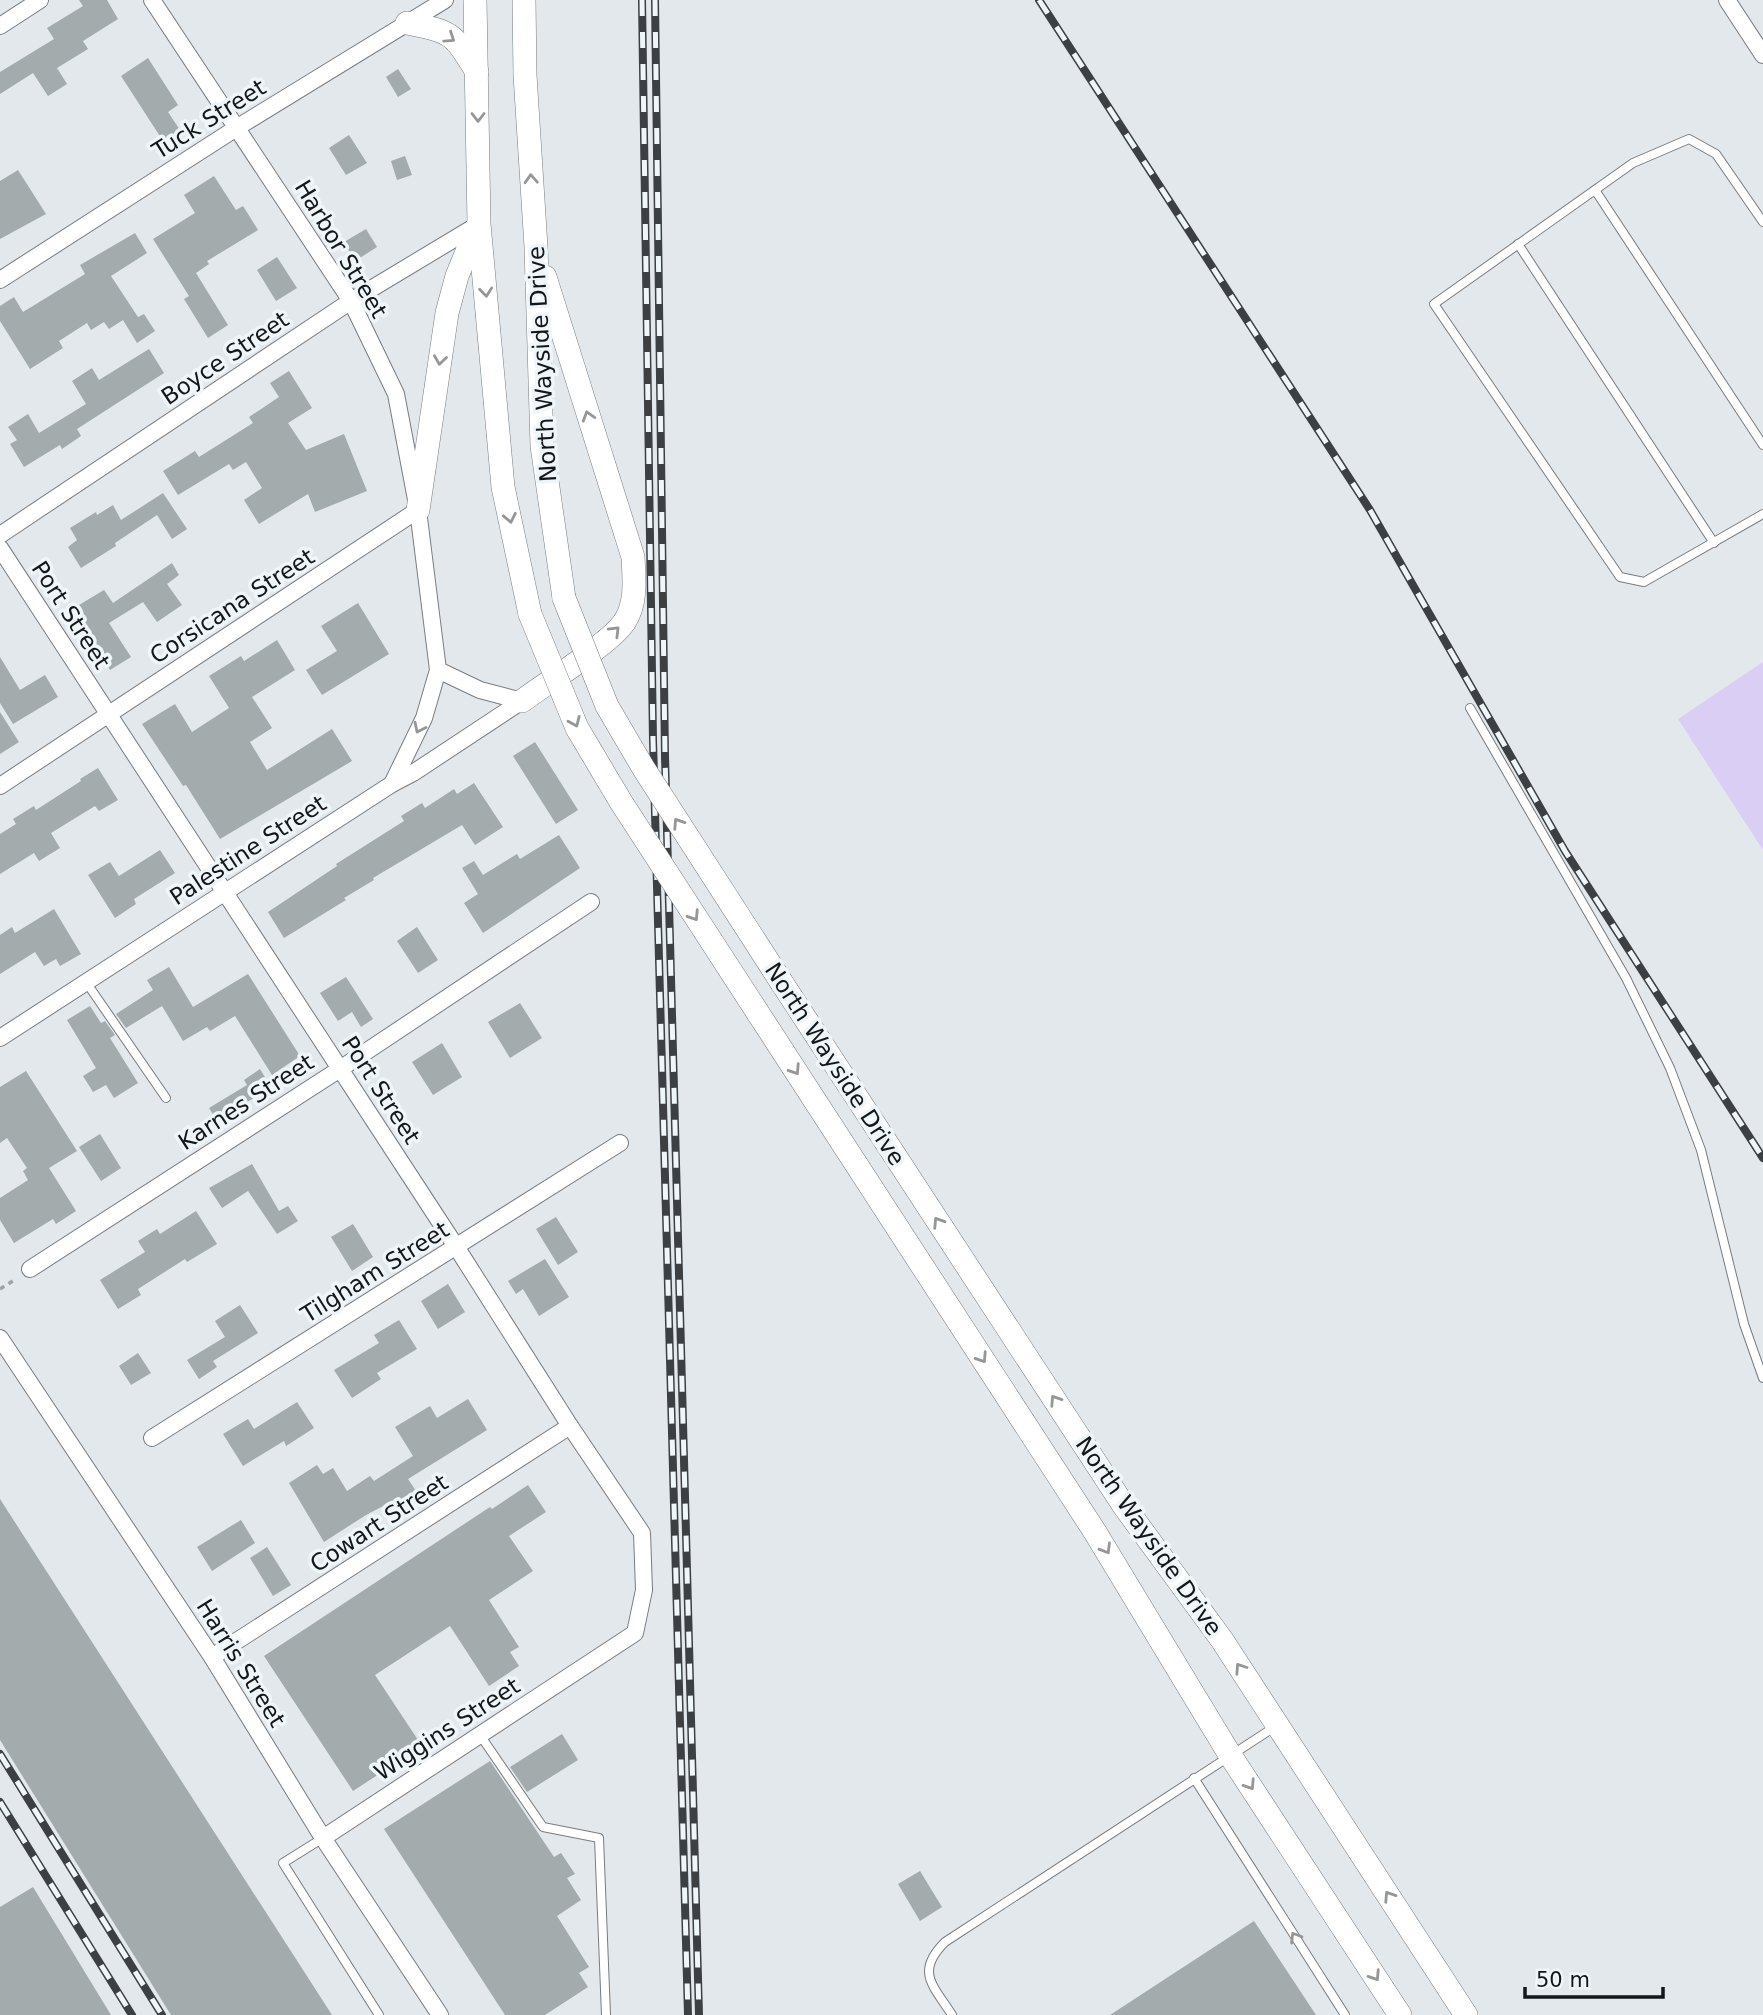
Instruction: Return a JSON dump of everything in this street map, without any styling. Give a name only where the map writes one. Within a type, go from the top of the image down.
[{"type":"main road","name":"North Wayside Drive","points":[[475,0],[479,224],[503,487],[530,614],[577,728],[621,802],[1095,1532],[1230,1755],[1400,2015]]},
{"type":"main road","name":"North Wayside Drive","points":[[524,0],[542,446],[564,598],[607,706],[644,769],[1124,1506],[1222,1640],[1466,2015]]},
{"type":"main road","points":[[407,23],[435,29],[453,37],[478,73]]},
{"type":"main road","points":[[418,510],[447,313],[457,276],[479,224]]},
{"type":"main road","points":[[522,701],[610,637],[626,620],[634,594],[632,557],[536,247]]},
{"type":"street","points":[[0,26],[40,0]]},
{"type":"street","name":"Harbor Street","points":[[152,0],[351,301],[396,394],[418,510],[438,670]]},
{"type":"street","name":"Tuck Street","points":[[0,280],[238,127],[445,0]]},
{"type":"street","points":[[1727,0],[1763,55]]},
{"type":"street","name":"Boyce Street","points":[[0,535],[351,301],[479,224]]},
{"type":"street","name":"Corsicana Street","points":[[0,786],[418,510]]},
{"type":"street","name":"Port Street","points":[[0,548],[642,1533],[644,1590],[635,1633],[596,1659]]},
{"type":"street","points":[[392,784],[424,718],[438,670],[480,690],[522,701]]},
{"type":"street","name":"Palestine Street","points":[[0,1038],[522,701]]},
{"type":"street","name":"Karnes Street","points":[[30,1269],[340,1069],[591,902]]},
{"type":"street","name":"Tilgham Street","points":[[152,1438],[620,1143]]},
{"type":"street","name":"Harris Street","points":[[0,1338],[212,1657],[323,1838],[440,2015]]},
{"type":"street","name":"Cowart Street","points":[[212,1657],[570,1426]]},
{"type":"street","name":"Wiggins Street","points":[[323,1838],[596,1659]]},
{"type":"lane","points":[[1763,222],[1716,154],[1689,139],[1633,163],[1434,304],[1620,577],[1644,582],[1763,514]]},
{"type":"lane","points":[[1595,190],[1763,445]]},
{"type":"lane","points":[[1518,244],[1714,543]]},
{"type":"lane","points":[[1470,708],[1626,978],[1670,1068],[1701,1150],[1744,1324],[1763,1378]]},
{"type":"lane","points":[[86,982],[166,1098]]},
{"type":"lane","points":[[952,2015],[934,1986],[928,1969],[932,1955],[938,1948],[1278,1725]]},
{"type":"lane","points":[[480,1735],[543,1827],[598,1838],[606,2015]]},
{"type":"lane","points":[[1194,1778],[1345,2015]]},
{"type":"lane","points":[[323,1838],[282,1863],[379,2015]]},
{"type":"shaded area","points":[[1763,662],[1763,850],[1678,719]]},
{"type":"building","points":[[79,0],[107,0],[118,19],[83,41],[88,49],[57,68],[67,84],[48,96],[33,73],[0,94],[0,72],[54,39],[47,28],[83,6]]},
{"type":"building","points":[[148,58],[178,105],[168,112],[182,133],[165,144],[121,76]]},
{"type":"building","points":[[398,69],[411,89],[398,97],[386,77]]},
{"type":"building","points":[[349,135],[367,163],[346,175],[329,148]]},
{"type":"building","points":[[405,156],[412,175],[397,180],[391,161]]},
{"type":"building","points":[[18,170],[46,214],[0,239],[0,181]]},
{"type":"building","points":[[214,176],[236,210],[243,206],[258,230],[207,261],[209,264],[196,273],[228,325],[208,338],[184,299],[189,296],[153,239],[195,213],[184,195]]},
{"type":"building","points":[[366,229],[377,247],[355,261],[344,242]]},
{"type":"building","points":[[135,233],[147,253],[111,276],[138,317],[144,314],[155,331],[137,343],[123,320],[109,329],[104,322],[91,330],[87,323],[59,341],[63,348],[30,369],[0,321],[0,306],[14,297],[23,312],[85,274],[80,265]]},
{"type":"building","points":[[277,257],[297,288],[276,301],[257,270]]},
{"type":"building","points":[[149,349],[164,373],[77,429],[81,436],[62,449],[60,445],[24,467],[10,444],[17,440],[8,427],[28,414],[39,433],[86,404],[72,381],[92,368],[99,380]]},
{"type":"building","points":[[289,371],[312,408],[288,423],[306,450],[344,434],[367,491],[315,512],[308,494],[259,524],[244,500],[262,488],[246,462],[233,470],[229,464],[178,495],[163,471],[195,451],[199,457],[253,423],[249,417],[279,397],[270,383]]},
{"type":"building","points":[[163,493],[187,529],[172,539],[157,515],[81,568],[68,547],[77,540],[70,528],[113,505],[121,520]]},
{"type":"building","points":[[172,563],[179,575],[167,584],[182,605],[157,622],[143,602],[109,623],[131,657],[110,670],[74,608],[104,590],[113,603]]},
{"type":"building","points":[[358,603],[389,654],[322,695],[306,670],[337,651],[321,626]]},
{"type":"building","points":[[277,640],[295,670],[252,697],[272,728],[250,742],[267,770],[332,729],[352,761],[220,839],[186,785],[183,786],[142,724],[175,704],[192,732],[229,708],[209,676],[241,656],[244,661]]},
{"type":"building","points":[[0,657],[20,690],[45,675],[58,697],[13,724],[0,703]]},
{"type":"building","points":[[0,712],[19,742],[0,754]]},
{"type":"building","points":[[535,742],[578,810],[556,824],[513,756]]},
{"type":"building","points":[[98,768],[118,800],[99,811],[95,806],[51,833],[60,848],[39,861],[34,853],[0,874],[0,834],[16,824],[13,819],[34,806],[36,810]]},
{"type":"building","points":[[474,783],[503,827],[475,845],[462,825],[373,878],[374,880],[344,898],[346,900],[284,938],[268,912],[404,821],[401,816],[422,803],[425,808],[454,789],[457,794]]},
{"type":"building","points":[[559,835],[580,868],[483,933],[464,903],[478,894],[462,868],[474,861],[483,875],[517,854],[520,859]]},
{"type":"building","points":[[160,850],[175,873],[134,899],[136,904],[115,918],[88,875],[110,862],[119,876]]},
{"type":"building","points":[[54,909],[81,954],[60,966],[56,959],[44,966],[35,952],[0,974],[0,935],[12,927],[15,933]]},
{"type":"building","points":[[417,927],[438,960],[418,973],[397,941]]},
{"type":"building","points":[[169,967],[193,1007],[248,974],[300,1056],[272,1075],[235,1016],[210,1031],[207,1027],[183,1041],[162,1006],[126,1028],[116,1014],[153,990],[147,980]]},
{"type":"building","points":[[346,977],[373,1019],[361,1027],[352,1012],[338,1021],[320,993]]},
{"type":"building","points":[[520,1003],[542,1038],[510,1058],[488,1022]]},
{"type":"building","points":[[90,1006],[101,1023],[105,1021],[115,1035],[110,1038],[138,1083],[114,1098],[106,1085],[93,1092],[83,1076],[96,1068],[67,1020]]},
{"type":"building","points":[[442,1043],[462,1077],[433,1095],[412,1062]]},
{"type":"building","points":[[260,1069],[271,1087],[236,1109],[238,1112],[219,1124],[209,1108],[247,1085],[244,1080]]},
{"type":"building","points":[[26,1071],[77,1151],[49,1168],[76,1211],[56,1224],[53,1219],[14,1243],[0,1220],[0,1198],[28,1180],[23,1171],[27,1168],[7,1138],[0,1143],[0,1087]]},
{"type":"building","points":[[100,1134],[121,1168],[101,1181],[79,1147]]},
{"type":"building","points":[[252,1164],[279,1211],[288,1206],[298,1221],[277,1234],[248,1191],[222,1208],[209,1188]]},
{"type":"building","points":[[196,1211],[217,1244],[187,1262],[185,1259],[138,1289],[141,1295],[118,1309],[100,1280],[145,1252],[138,1241],[157,1229],[160,1234]]},
{"type":"building","points":[[556,1217],[578,1252],[558,1265],[536,1229]]},
{"type":"building","points":[[353,1224],[373,1257],[352,1271],[331,1237]]},
{"type":"building","points":[[545,1259],[569,1297],[539,1316],[523,1289],[516,1294],[508,1281]]},
{"type":"building","points":[[448,1284],[465,1312],[438,1329],[421,1301]]},
{"type":"building","points":[[240,1305],[258,1333],[213,1361],[217,1367],[199,1379],[187,1360],[225,1337],[215,1321]]},
{"type":"building","points":[[399,1320],[417,1349],[377,1373],[381,1379],[352,1398],[334,1370],[379,1343],[374,1335]]},
{"type":"building","points":[[138,1353],[151,1373],[131,1385],[119,1366]]},
{"type":"building","points":[[468,1399],[487,1430],[408,1479],[416,1491],[395,1504],[393,1501],[366,1515],[324,1542],[289,1483],[317,1465],[323,1474],[333,1468],[347,1491],[370,1476],[374,1481],[413,1456],[395,1427],[430,1406],[437,1418]]},
{"type":"building","points":[[297,1402],[314,1428],[286,1446],[284,1441],[243,1466],[223,1434],[248,1419],[254,1429]]},
{"type":"building","points":[[528,1485],[546,1512],[509,1536],[533,1571],[489,1600],[519,1647],[510,1652],[519,1666],[489,1686],[450,1626],[375,1675],[422,1746],[353,1791],[264,1656],[490,1507],[492,1509]]},
{"type":"building","points":[[0,1499],[332,2015],[171,2015],[0,1740]]},
{"type":"building","points":[[241,1520],[255,1543],[212,1571],[197,1547]]},
{"type":"building","points":[[267,1547],[291,1585],[273,1596],[250,1558]]},
{"type":"building","points":[[562,1734],[578,1760],[527,1792],[510,1767]]},
{"type":"building","points":[[490,1761],[554,1857],[561,1853],[575,1874],[567,1878],[581,1900],[557,1916],[589,1967],[579,1973],[588,1987],[545,2015],[505,2015],[384,1829]]},
{"type":"building","points":[[920,1871],[942,1907],[920,1921],[898,1884]]},
{"type":"building","points":[[33,1887],[111,2015],[0,2015],[0,1907]]},
{"type":"building","points":[[1254,1921],[1316,2015],[1110,2015]]},
{"type":"railway","points":[[642,0],[653,740],[688,2015]]},
{"type":"railway","points":[[655,0],[665,756],[699,2015]]},
{"type":"railway","points":[[1039,0],[1370,510],[1565,851],[1763,1158]]},
{"type":"railway","points":[[0,1754],[162,2015]]},
{"type":"railway","points":[[0,1802],[132,2015]]}]
